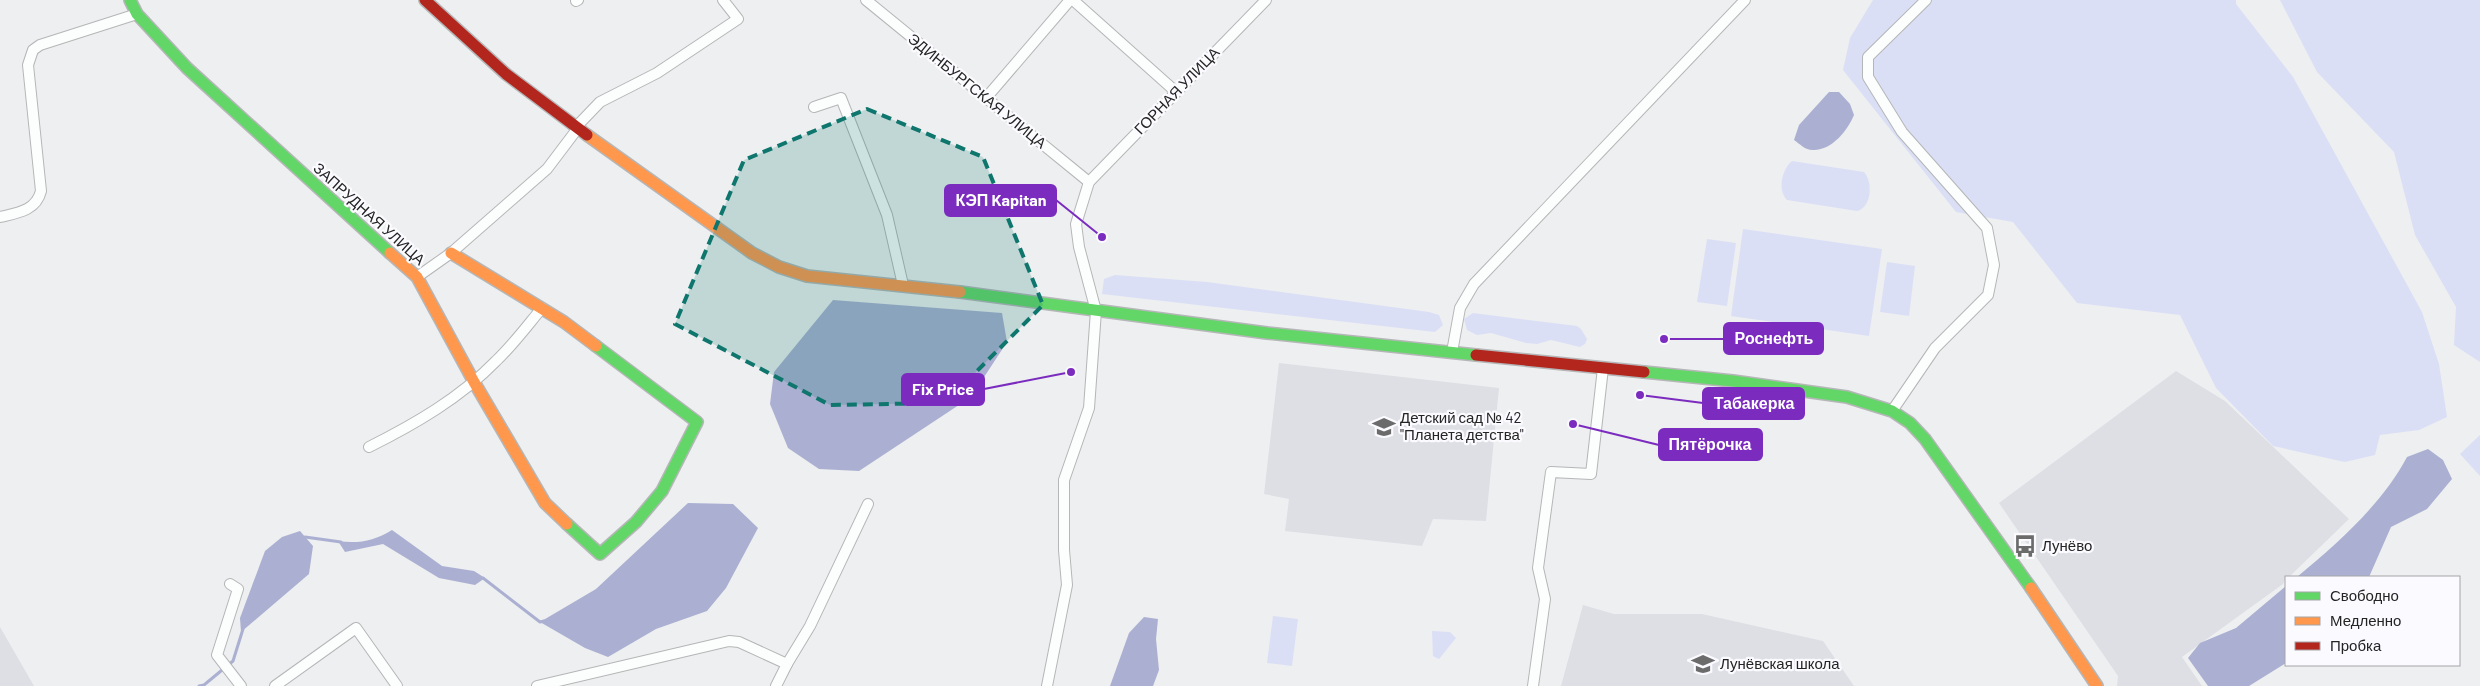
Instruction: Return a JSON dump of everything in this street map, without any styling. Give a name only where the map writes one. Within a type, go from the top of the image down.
[{"type":"street","name":"ЗАПРУДНАЯ УЛИЦА","points":[[130,0],[137,14],[187,68],[417,277],[474,382],[545,503],[600,554],[636,522],[662,491],[697,422],[564,322],[542,308]]},
{"type":"street","points":[[425,0],[506,74],[577,127],[752,253],[779,268],[807,276],[903,285],[1267,333],[1734,381],[1838,396],[1892,411],[1910,423],[1925,439],[2012,560],[2097,686]]},
{"type":"street","points":[[417,277],[451,253],[547,169],[577,127],[600,102],[657,73],[738,19],[722,0]]},
{"type":"street","name":"ЭДИНБУРГСКАЯ УЛИЦА","points":[[866,0],[1089,182]]},
{"type":"street","points":[[986,98],[1072,0],[1175,91]]},
{"type":"street","name":"ГОРНАЯ УЛИЦА","points":[[1089,182],[1175,91],[1266,0]]},
{"type":"street","points":[[1452,352],[1460,308],[1474,284],[1744,0]]},
{"type":"street","points":[[1892,411],[1935,348],[1988,295],[1994,265],[1987,228],[1902,132],[1868,78],[1868,57],[1926,0]]},
{"type":"street","points":[[0,217],[33,206],[39,200],[41,191],[28,65],[33,50],[40,45],[137,14]]},
{"type":"street","points":[[814,107],[841,98],[887,215],[903,285]]},
{"type":"street","points":[[1047,686],[1067,585],[1064,550],[1064,480],[1089,408],[1096,311],[1079,248],[1076,224],[1089,182]]},
{"type":"street","points":[[369,447],[430,414],[474,382],[497,360],[542,308],[451,253]]},
{"type":"street","points":[[1533,686],[1545,599],[1538,568],[1551,472],[1592,474],[1604,368]]},
{"type":"street","points":[[776,686],[810,626],[868,504]]},
{"type":"street","points":[[230,584],[238,589],[217,655],[241,686]]},
{"type":"street","points":[[275,686],[356,628],[397,686]]},
{"type":"street","points":[[538,686],[729,642],[739,642],[787,664]]},
{"type":"highlighted area","points":[[867,109],[983,157],[1043,305],[945,403],[830,405],[675,324],[744,160]]},
{"type":"shaded area","points":[[1873,0],[2236,0],[2236,4],[2293,77],[2422,312],[2439,364],[2447,417],[2419,430],[2380,435],[2375,455],[2345,462],[2273,446],[2216,388],[2180,315],[2077,303],[2013,222],[1956,212],[1843,70],[1850,38]]},
{"type":"shaded area","points":[[2280,0],[2480,0],[2480,362],[2454,345],[2456,307],[2415,235],[2394,152],[2317,72]]},
{"type":"shaded area","points":[[1829,92],[1839,92],[1850,104],[1854,115],[1848,127],[1839,138],[1827,147],[1814,150],[1803,147],[1794,140],[1799,125]]},
{"type":"shaded area","points":[[1792,161],[1864,172],[1870,188],[1866,205],[1857,211],[1787,200],[1782,191],[1782,180],[1783,174]]},
{"type":"shaded area","points":[[1743,229],[1882,249],[1869,336],[1731,316]]},
{"type":"shaded area","points":[[1707,239],[1736,243],[1727,306],[1697,302]]},
{"type":"shaded area","points":[[1887,262],[1915,266],[1909,316],[1880,312]]},
{"type":"shaded area","points":[[1115,275],[1207,282],[1429,312],[1439,315],[1443,325],[1435,332],[1102,294],[1104,279]]},
{"type":"shaded area","points":[[833,300],[1002,313],[1007,342],[971,397],[859,471],[819,469],[788,448],[770,404],[774,372]]},
{"type":"shaded area","points":[[1473,313],[1577,326],[1587,339],[1585,344],[1580,347],[1551,340],[1537,344],[1526,343],[1491,333],[1477,335],[1467,330],[1464,319]]},
{"type":"shaded area","name":"Детский сад № 42 \"Планета детства\"","points":[[1279,363],[1499,388],[1486,521],[1433,519],[1422,546],[1285,531],[1289,499],[1264,494]]},
{"type":"shaded area","points":[[2176,371],[2225,401],[2349,519],[2290,576],[2285,576],[2283,584],[2182,657],[2202,686],[2117,686],[2118,676],[1999,503]]},
{"type":"shaded area","points":[[2480,435],[2480,476],[2460,454]]},
{"type":"shaded area","points":[[2428,449],[2443,460],[2452,479],[2427,509],[2391,527],[2369,576],[2298,576],[2328,551],[2372,507],[2397,474],[2407,457]]},
{"type":"shaded area","points":[[688,503],[733,504],[758,528],[726,588],[707,611],[656,629],[608,657],[585,648],[540,622],[596,589]]},
{"type":"shaded area","points":[[392,530],[442,566],[474,571],[485,578],[475,585],[439,578],[383,544],[345,552],[338,541],[366,541]]},
{"type":"shaded area","points":[[300,531],[313,546],[309,574],[241,632],[240,618],[265,551],[282,537]]},
{"type":"shaded area","points":[[2285,587],[2285,664],[2249,686],[2208,686],[2188,658],[2200,643],[2236,628]]},
{"type":"shaded area","name":"Лунёвская школа","points":[[1583,605],[1614,614],[1702,614],[1823,641],[1854,686],[1561,686]]},
{"type":"shaded area","points":[[1273,616],[1298,619],[1292,666],[1267,663]]},
{"type":"shaded area","points":[[1144,617],[1158,619],[1156,639],[1159,670],[1153,686],[1110,686],[1129,633]]},
{"type":"shaded area","points":[[0,627],[34,686],[0,686]]},
{"type":"shaded area","points":[[1432,631],[1450,632],[1456,638],[1439,659],[1433,656]]},
{"type":"waterway","points":[[304,539],[305,537],[341,542]]},
{"type":"waterway","points":[[483,578],[540,622],[544,621]]},
{"type":"waterway","points":[[199,686],[204,685],[233,661],[243,629]]},
{"type":"traffic: fast","points":[[130,0],[137,14],[187,68],[390,253]]},
{"type":"traffic: fast","points":[[960,292],[1267,333],[1476,355]]},
{"type":"traffic: fast","points":[[567,524],[600,554],[636,522],[662,491],[697,422],[596,346]]},
{"type":"traffic: fast","points":[[1644,372],[1733,381],[1847,397],[1892,411],[1910,423],[1925,439],[2031,588]]},
{"type":"traffic: slow","points":[[587,135],[752,253],[779,267],[807,276],[960,292]]},
{"type":"traffic: slow","points":[[390,253],[417,277],[474,382],[545,503],[567,524]]},
{"type":"traffic: slow","points":[[451,253],[564,322],[596,346]]},
{"type":"traffic: slow","points":[[2031,588],[2097,686]]},
{"type":"traffic: jam","points":[[425,0],[506,74],[587,135]]},
{"type":"traffic: jam","points":[[1476,355],[1644,372]]},
{"type":"place","name":"КЭП Kapitan","points":[[1102,237]]},
{"type":"place","name":"Роснефть","points":[[1664,339]]},
{"type":"place","name":"Fix Price","points":[[1071,372]]},
{"type":"place","name":"Табакерка","points":[[1640,395]]},
{"type":"place","name":"Пятёрочка","points":[[1573,424]]},
{"type":"place","name":"Детский сад № 42 \"Планета детства\"","points":[[1384,427]]},
{"type":"place","name":"Лунёво","points":[[2025,546]]},
{"type":"place","name":"Лунёвская школа","points":[[1703,664]]}]
